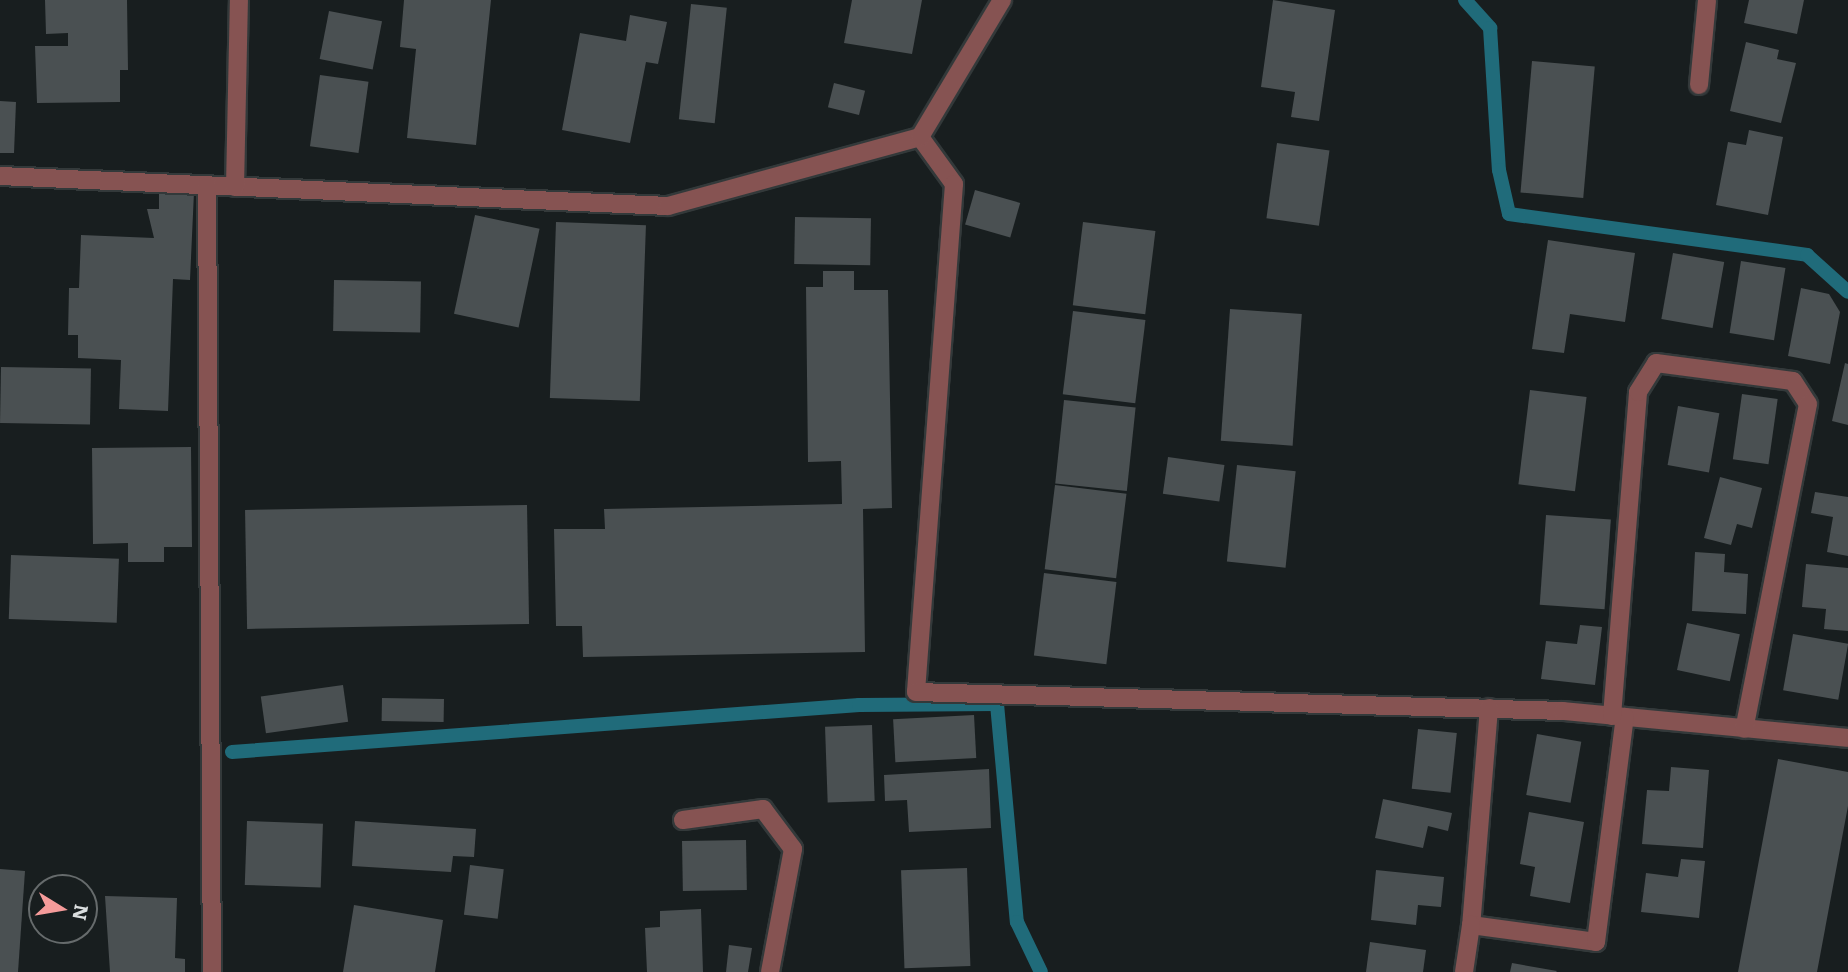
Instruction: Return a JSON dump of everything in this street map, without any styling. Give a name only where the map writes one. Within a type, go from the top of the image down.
[{"type":"street","points":[[235,187],[239,0]]},
{"type":"street","points":[[0,176],[668,206],[920,137],[1002,0]]},
{"type":"street","points":[[1699,85],[1707,0]]},
{"type":"street","points":[[920,137],[954,184],[916,691],[1489,708],[1848,738]]},
{"type":"street","points":[[207,185],[212,972]]},
{"type":"street","points":[[1471,925],[1596,942],[1618,717],[1638,392],[1656,363],[1793,381],[1808,404],[1745,730]]},
{"type":"street","points":[[1464,972],[1471,925],[1489,708]]},
{"type":"street","points":[[682,820],[763,809],[793,849],[770,972]]},
{"type":"building","points":[[45,0],[127,0],[128,70],[120,70],[120,102],[37,103],[35,46],[68,46],[68,33],[46,34]]},
{"type":"building","points":[[404,0],[491,0],[476,145],[407,138],[416,49],[400,47]]},
{"type":"building","points":[[852,0],[922,0],[912,54],[844,43]]},
{"type":"building","points":[[1273,0],[1335,10],[1319,121],[1291,117],[1295,92],[1261,87]]},
{"type":"building","points":[[1749,0],[1804,0],[1797,34],[1744,23]]},
{"type":"building","points":[[691,4],[727,8],[715,123],[679,119]]},
{"type":"building","points":[[329,11],[382,21],[373,69],[320,59]]},
{"type":"building","points":[[630,15],[667,22],[658,64],[646,62],[630,143],[562,130],[580,33],[626,41]]},
{"type":"building","points":[[1746,42],[1779,50],[1777,59],[1796,63],[1781,123],[1730,111]]},
{"type":"building","points":[[1532,61],[1595,66],[1583,198],[1520,192]]},
{"type":"building","points":[[320,75],[369,82],[359,153],[310,146]]},
{"type":"building","points":[[834,83],[865,91],[859,115],[828,107]]},
{"type":"building","points":[[0,101],[16,102],[14,153],[0,153]]},
{"type":"building","points":[[1749,130],[1783,137],[1768,215],[1716,205],[1728,142],[1746,145]]},
{"type":"building","points":[[1277,143],[1329,150],[1319,226],[1266,218]]},
{"type":"building","points":[[159,190],[194,192],[190,280],[173,279],[168,411],[119,409],[121,360],[78,358],[78,335],[68,335],[69,288],[79,288],[81,235],[154,238],[147,209],[159,209]]},
{"type":"building","points":[[975,190],[1020,203],[1010,238],[965,225]]},
{"type":"building","points":[[475,215],[540,229],[519,328],[454,314]]},
{"type":"building","points":[[795,217],[871,218],[870,265],[794,264]]},
{"type":"building","points":[[556,222],[646,225],[640,401],[550,398]]},
{"type":"building","points":[[1083,222],[1155,231],[1145,314],[1073,305]]},
{"type":"building","points":[[1548,240],[1635,253],[1625,322],[1570,314],[1564,353],[1532,349]]},
{"type":"building","points":[[1673,253],[1724,262],[1713,328],[1661,319]]},
{"type":"building","points":[[1741,261],[1785,268],[1774,340],[1730,333]]},
{"type":"building","points":[[823,271],[854,271],[854,290],[888,290],[892,508],[863,509],[865,652],[583,657],[582,626],[556,626],[554,529],[605,529],[604,509],[842,504],[841,461],[808,462],[806,287],[823,287]]},
{"type":"building","points":[[334,280],[421,282],[420,333],[333,331]]},
{"type":"building","points":[[1801,288],[1829,294],[1840,312],[1830,364],[1788,356]]},
{"type":"building","points":[[1230,309],[1302,314],[1293,446],[1221,441]]},
{"type":"building","points":[[1073,311],[1145,320],[1135,403],[1063,394]]},
{"type":"building","points":[[1845,363],[1848,364],[1848,425],[1832,421]]},
{"type":"building","points":[[1,367],[91,369],[90,425],[0,423]]},
{"type":"building","points":[[1530,390],[1587,397],[1575,491],[1518,484]]},
{"type":"building","points":[[1742,394],[1778,399],[1768,464],[1733,459]]},
{"type":"building","points":[[1064,400],[1136,408],[1127,491],[1055,484]]},
{"type":"building","points":[[1678,406],[1719,413],[1709,472],[1668,465]]},
{"type":"building","points":[[191,447],[192,547],[164,547],[164,562],[128,562],[128,543],[93,544],[92,448]]},
{"type":"building","points":[[1168,457],[1224,465],[1219,502],[1163,494]]},
{"type":"building","points":[[1237,465],[1296,471],[1286,568],[1227,561]]},
{"type":"building","points":[[1720,477],[1762,488],[1752,528],[1737,524],[1731,545],[1704,538]]},
{"type":"building","points":[[1055,485],[1126,494],[1116,578],[1045,569]]},
{"type":"building","points":[[1815,492],[1848,497],[1848,556],[1827,552],[1833,517],[1811,513]]},
{"type":"building","points":[[527,505],[529,624],[247,629],[245,510]]},
{"type":"building","points":[[1546,515],[1611,520],[1605,609],[1540,605]]},
{"type":"building","points":[[1695,552],[1725,554],[1724,572],[1748,574],[1746,614],[1692,611]]},
{"type":"building","points":[[11,555],[119,559],[117,623],[9,619]]},
{"type":"building","points":[[1806,564],[1848,568],[1848,631],[1824,629],[1826,609],[1802,607]]},
{"type":"building","points":[[1044,573],[1116,582],[1106,664],[1034,655]]},
{"type":"building","points":[[1687,623],[1740,634],[1730,681],[1677,670]]},
{"type":"building","points":[[1580,625],[1602,627],[1595,685],[1541,679],[1546,641],[1577,644]]},
{"type":"building","points":[[1793,634],[1848,644],[1838,700],[1783,690]]},
{"type":"building","points":[[343,685],[348,722],[266,733],[261,697]]},
{"type":"building","points":[[382,698],[444,699],[444,722],[382,721]]},
{"type":"building","points":[[974,715],[976,758],[895,762],[893,719]]},
{"type":"building","points":[[872,725],[875,801],[828,803],[825,727]]},
{"type":"building","points":[[1418,729],[1457,733],[1451,793],[1412,789]]},
{"type":"building","points":[[1537,734],[1581,742],[1571,803],[1526,795]]},
{"type":"building","points":[[1778,759],[1848,772],[1848,806],[1817,972],[1738,972]]},
{"type":"building","points":[[1671,767],[1709,770],[1703,848],[1642,844],[1647,790],[1669,791]]},
{"type":"building","points":[[989,769],[991,828],[909,832],[907,800],[885,801],[884,775]]},
{"type":"building","points":[[1383,799],[1452,813],[1448,831],[1428,826],[1423,848],[1375,838]]},
{"type":"building","points":[[1529,812],[1584,822],[1570,903],[1530,896],[1535,867],[1520,864]]},
{"type":"building","points":[[247,821],[323,824],[321,888],[245,885]]},
{"type":"building","points":[[355,821],[476,829],[474,857],[453,856],[451,872],[352,866]]},
{"type":"building","points":[[746,840],[747,890],[683,891],[682,841]]},
{"type":"building","points":[[1681,859],[1705,861],[1699,918],[1641,912],[1646,873],[1678,877]]},
{"type":"building","points":[[470,865],[504,869],[498,919],[464,915]]},
{"type":"building","points":[[967,868],[970,966],[904,968],[901,870]]},
{"type":"building","points":[[0,869],[25,871],[18,972],[0,972]]},
{"type":"building","points":[[1376,870],[1444,877],[1441,907],[1418,905],[1416,925],[1371,920]]},
{"type":"building","points":[[105,896],[177,898],[175,958],[185,959],[185,972],[110,972]]},
{"type":"building","points":[[354,905],[443,920],[435,972],[343,972]]},
{"type":"building","points":[[701,909],[703,972],[647,972],[645,928],[660,927],[660,911]]},
{"type":"building","points":[[1370,942],[1426,950],[1423,972],[1366,972]]},
{"type":"building","points":[[729,945],[752,948],[748,972],[726,972]]},
{"type":"building","points":[[1512,963],[1557,971],[1510,972]]},
{"type":"waterway","points":[[1465,0],[1490,28],[1499,170],[1509,214],[1807,255],[1848,292]]},
{"type":"waterway","points":[[232,752],[859,705],[997,704],[1017,922],[1041,972]]}]
